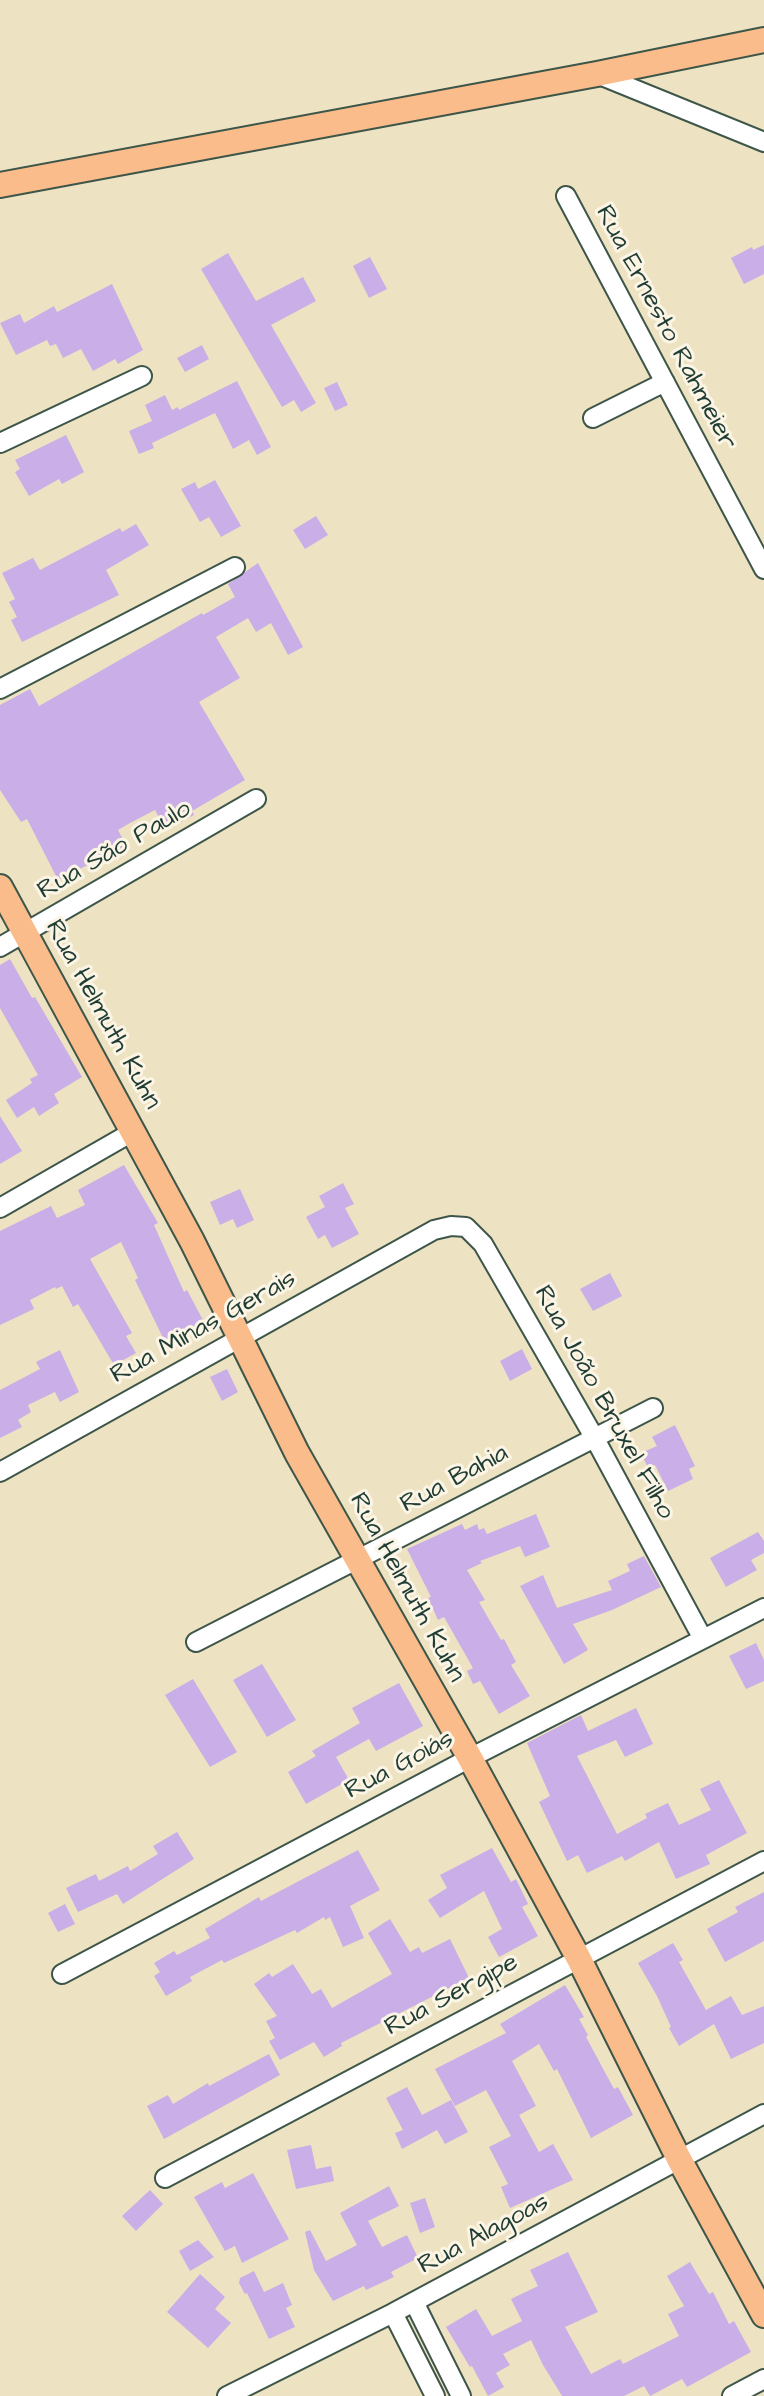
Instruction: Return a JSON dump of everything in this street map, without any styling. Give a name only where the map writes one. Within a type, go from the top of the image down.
[{"type":"main road","points":[[0,185],[764,40]]},
{"type":"main road","name":"Rua Helmuth Kuhn","points":[[0,887],[134,1131],[241,1336],[297,1453],[470,1758],[579,1959],[679,2159],[764,2315]]},
{"type":"street","points":[[597,74],[764,142]]},
{"type":"street","name":"Rua Ernesto Rahmeier","points":[[566,196],[764,569]]},
{"type":"street","points":[[0,443],[142,376]]},
{"type":"street","points":[[593,418],[665,382]]},
{"type":"street","points":[[0,689],[235,567]]},
{"type":"street","name":"Rua São Paulo","points":[[0,947],[256,799]]},
{"type":"street","points":[[0,1208],[134,1131]]},
{"type":"street","name":"Rua João Bruxel Filho","points":[[434,1230],[466,1227],[483,1244],[594,1437],[703,1639]]},
{"type":"street","name":"Rua Minas Gerais","points":[[0,1472],[434,1230]]},
{"type":"street","name":"Rua Bahia","points":[[196,1642],[653,1408]]},
{"type":"street","name":"Rua Goiás","points":[[62,1974],[470,1758],[764,1608]]},
{"type":"street","name":"Rua Sergipe","points":[[165,2178],[764,1861]]},
{"type":"street","name":"Rua Alagoas","points":[[227,2396],[414,2302],[764,2114]]},
{"type":"street","points":[[414,2302],[461,2396]]},
{"type":"street","points":[[393,2313],[435,2396]]},
{"type":"street","points":[[732,2396],[764,2379]]},
{"type":"building","points":[[764,245],[764,274],[744,284],[731,258],[752,247],[753,250]]},
{"type":"building","points":[[228,253],[256,301],[303,277],[316,301],[271,325],[316,403],[301,412],[294,400],[282,407],[201,269]]},
{"type":"building","points":[[370,257],[387,289],[369,298],[353,266]]},
{"type":"building","points":[[112,284],[143,350],[118,364],[115,359],[93,371],[81,349],[63,358],[56,344],[50,346],[47,340],[16,355],[0,323],[20,314],[24,323],[54,306],[57,312]]},
{"type":"building","points":[[202,345],[209,359],[185,372],[177,358]]},
{"type":"building","points":[[237,381],[271,447],[257,455],[249,440],[233,449],[215,413],[152,443],[154,448],[139,454],[129,431],[152,421],[145,405],[165,395],[172,410],[178,407],[179,410]]},
{"type":"building","points":[[337,382],[348,405],[335,411],[324,388]]},
{"type":"building","points":[[66,435],[84,472],[62,484],[59,479],[29,496],[15,472],[20,469],[15,460]]},
{"type":"building","points":[[215,480],[241,526],[221,537],[209,517],[200,522],[181,489],[195,482],[198,489]]},
{"type":"building","points":[[316,516],[328,535],[305,549],[293,530]]},
{"type":"building","points":[[136,524],[149,545],[106,570],[119,595],[22,642],[11,620],[17,617],[9,602],[15,599],[2,573],[33,558],[40,570],[120,528],[122,532]]},
{"type":"building","points":[[258,563],[303,647],[288,655],[271,623],[256,632],[248,618],[216,637],[240,678],[199,702],[245,780],[166,830],[155,810],[130,823],[118,830],[127,847],[106,861],[103,857],[58,880],[27,819],[21,822],[0,790],[0,705],[30,689],[39,706],[235,597],[228,584]]},
{"type":"building","points":[[10,959],[82,1077],[54,1094],[59,1103],[39,1116],[34,1107],[17,1118],[6,1100],[32,1083],[30,1079],[38,1075],[0,1008],[0,965]]},
{"type":"building","points":[[0,1116],[22,1151],[0,1164]]},
{"type":"building","points":[[124,1165],[158,1223],[154,1225],[184,1292],[187,1290],[204,1322],[165,1342],[135,1280],[138,1278],[121,1242],[90,1259],[132,1333],[126,1336],[136,1353],[114,1365],[78,1304],[73,1307],[62,1286],[30,1300],[34,1309],[0,1325],[0,1231],[51,1206],[57,1218],[85,1205],[78,1190]]},
{"type":"building","points":[[343,1183],[354,1204],[345,1208],[359,1234],[332,1248],[325,1235],[318,1239],[306,1217],[325,1207],[319,1196]]},
{"type":"building","points":[[240,1189],[254,1220],[237,1228],[233,1219],[220,1225],[210,1202]]},
{"type":"building","points":[[610,1273],[622,1296],[593,1311],[580,1289]]},
{"type":"building","points":[[522,1349],[532,1369],[510,1381],[500,1361]]},
{"type":"building","points":[[60,1350],[79,1392],[60,1402],[55,1392],[28,1405],[31,1412],[18,1420],[22,1427],[0,1438],[0,1390],[40,1369],[36,1362]]},
{"type":"building","points":[[227,1369],[238,1392],[222,1401],[210,1377]]},
{"type":"building","points":[[675,1425],[695,1466],[689,1469],[693,1479],[668,1491],[655,1465],[648,1468],[641,1453],[657,1446],[652,1437]]},
{"type":"building","points":[[536,1514],[550,1547],[525,1557],[520,1546],[480,1561],[482,1563],[467,1570],[485,1600],[479,1602],[501,1640],[504,1639],[516,1662],[511,1665],[530,1696],[499,1714],[480,1681],[473,1684],[467,1671],[473,1668],[444,1617],[438,1620],[428,1598],[431,1597],[407,1549],[462,1524],[465,1530],[477,1524],[479,1530],[484,1528],[487,1534]]},
{"type":"building","points":[[758,1532],[764,1541],[764,1553],[751,1560],[757,1570],[726,1587],[710,1558]]},
{"type":"building","points":[[644,1556],[661,1587],[573,1624],[588,1650],[564,1664],[520,1586],[543,1575],[557,1608],[612,1590],[608,1581],[630,1571],[627,1564]]},
{"type":"building","points":[[756,1643],[764,1660],[764,1681],[746,1689],[729,1656]]},
{"type":"building","points":[[262,1664],[296,1720],[267,1737],[233,1680]]},
{"type":"building","points":[[193,1679],[237,1752],[210,1767],[165,1695]]},
{"type":"building","points":[[399,1683],[423,1726],[376,1751],[369,1739],[336,1757],[349,1780],[306,1804],[288,1772],[316,1756],[312,1751],[360,1723],[352,1708]]},
{"type":"building","points":[[636,1708],[653,1744],[625,1757],[616,1740],[577,1756],[617,1834],[647,1818],[645,1814],[668,1803],[679,1825],[711,1810],[700,1789],[719,1780],[747,1833],[706,1855],[710,1864],[676,1879],[659,1842],[625,1861],[622,1856],[587,1873],[578,1855],[567,1861],[539,1802],[550,1796],[527,1743],[581,1715],[588,1731]]},
{"type":"building","points":[[177,1832],[194,1859],[123,1904],[117,1894],[78,1912],[66,1888],[96,1874],[99,1881],[128,1866],[130,1871],[158,1854],[153,1846]]},
{"type":"building","points":[[492,1848],[511,1882],[516,1879],[528,1904],[522,1907],[538,1936],[499,1957],[488,1937],[502,1929],[484,1891],[440,1918],[428,1900],[447,1888],[440,1875]]},
{"type":"building","points":[[358,1850],[380,1890],[350,1906],[364,1938],[343,1947],[330,1917],[325,1920],[324,1917],[297,1933],[295,1930],[224,1963],[222,1960],[190,1977],[192,1981],[166,1996],[154,1976],[160,1972],[154,1963],[174,1951],[177,1955],[210,1938],[205,1929],[259,1897],[261,1901]]},
{"type":"building","points":[[764,1892],[764,1941],[725,1962],[707,1929],[738,1912],[735,1907]]},
{"type":"building","points":[[65,1904],[75,1924],[58,1932],[48,1913]]},
{"type":"building","points":[[390,1919],[410,1952],[419,1947],[422,1953],[450,1939],[469,1978],[341,2043],[342,2046],[324,2057],[314,2042],[280,2060],[269,2041],[275,2038],[266,2021],[277,2016],[254,1984],[269,1973],[272,1977],[293,1964],[312,1994],[321,1989],[332,2008],[392,1974],[368,1933]]},
{"type":"building","points":[[673,1943],[683,1960],[679,1962],[706,2010],[731,1996],[742,2015],[764,2006],[764,2043],[731,2059],[714,2024],[679,2046],[657,1996],[638,1963]]},
{"type":"building","points":[[565,1985],[584,2017],[579,2019],[588,2035],[586,2037],[614,2089],[618,2087],[633,2115],[591,2138],[557,2069],[554,2071],[539,2044],[512,2061],[536,2106],[519,2115],[539,2152],[553,2144],[573,2180],[510,2208],[501,2187],[508,2184],[489,2147],[511,2136],[486,2090],[455,2106],[435,2069],[506,2033],[500,2024]]},
{"type":"building","points":[[269,2054],[280,2075],[164,2139],[147,2106],[168,2095],[173,2104],[208,2083],[209,2086]]},
{"type":"building","points":[[407,2087],[422,2115],[451,2100],[468,2132],[445,2144],[437,2130],[402,2149],[395,2133],[403,2130],[386,2098]]},
{"type":"building","points":[[311,2145],[316,2169],[331,2166],[334,2181],[296,2189],[287,2150]]},
{"type":"building","points":[[253,2173],[289,2239],[242,2263],[235,2246],[225,2251],[194,2197],[222,2182],[225,2188]]},
{"type":"building","points":[[389,2186],[399,2206],[368,2221],[382,2247],[407,2235],[418,2258],[391,2272],[394,2277],[366,2290],[364,2286],[333,2301],[314,2270],[305,2232],[310,2230],[326,2261],[357,2245],[340,2213]]},
{"type":"building","points":[[150,2190],[163,2204],[136,2231],[122,2216]]},
{"type":"building","points":[[425,2198],[435,2227],[420,2233],[410,2203]]},
{"type":"building","points":[[198,2240],[214,2257],[190,2271],[179,2251]]},
{"type":"building","points":[[568,2252],[598,2312],[565,2327],[591,2374],[620,2359],[623,2364],[679,2336],[668,2314],[684,2306],[667,2276],[690,2262],[709,2294],[713,2292],[729,2324],[734,2321],[751,2352],[687,2387],[682,2379],[650,2396],[644,2386],[624,2396],[562,2396],[531,2340],[503,2354],[510,2365],[496,2373],[504,2387],[488,2396],[446,2327],[476,2309],[492,2336],[522,2321],[511,2299],[538,2286],[530,2270]]},
{"type":"building","points":[[254,2271],[264,2292],[283,2283],[292,2305],[286,2308],[295,2327],[269,2339],[239,2283],[240,2278]]},
{"type":"building","points":[[200,2274],[225,2297],[215,2309],[231,2323],[208,2348],[167,2312]]}]
